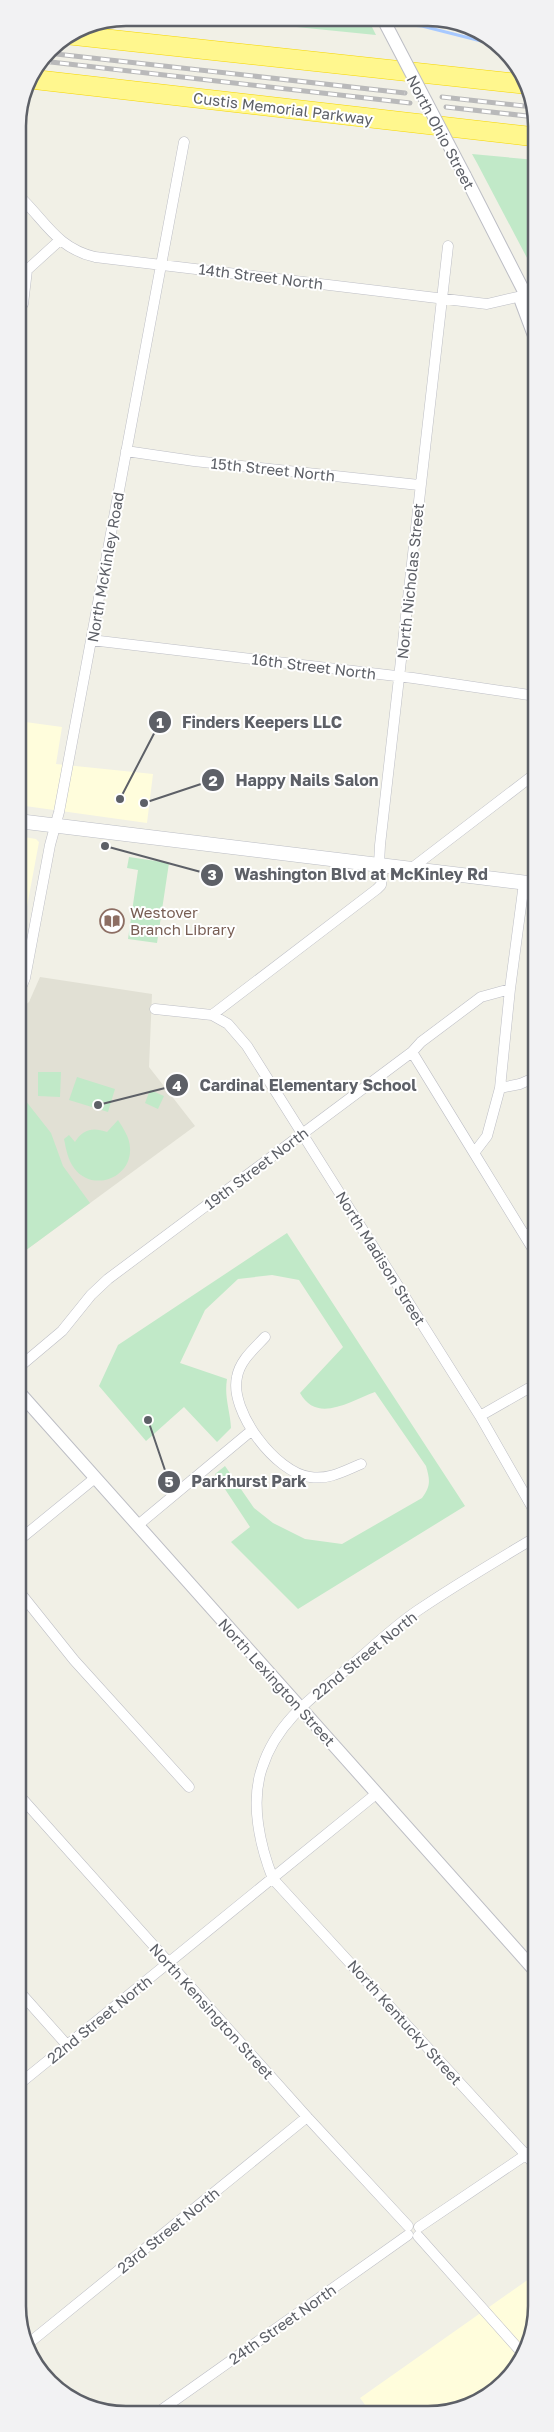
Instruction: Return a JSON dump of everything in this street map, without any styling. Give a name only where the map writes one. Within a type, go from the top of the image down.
[{"type":"highway","points":[[83,36],[518,84]]},
{"type":"highway","name":"Custis Memorial Parkway","points":[[39,79],[528,136]]},
{"type":"main road","points":[[26,822],[528,884]]},
{"type":"street","name":"North Ohio Street","points":[[387,26],[499,244],[523,297],[528,314]]},
{"type":"street","name":"North McKinley Road","points":[[26,964],[59,812],[184,142]]},
{"type":"street","name":"14th Street North","points":[[26,204],[60,240],[91,256],[487,304],[523,297]]},
{"type":"street","points":[[26,278],[27,271],[60,240]]},
{"type":"street","name":"North Nicholas Street","points":[[212,1015],[381,885],[382,876],[379,864],[448,246]]},
{"type":"street","name":"North Ohio Street","points":[[523,297],[528,304]]},
{"type":"street","name":"15th Street North","points":[[126,452],[420,485]]},
{"type":"street","name":"16th Street North","points":[[91,640],[400,677],[528,695]]},
{"type":"street","points":[[412,868],[528,779]]},
{"type":"street","points":[[474,1153],[488,1136],[500,1088],[510,989],[528,894]]},
{"type":"street","name":"19th Street North","points":[[26,1361],[62,1331],[91,1295],[108,1279],[412,1052],[421,1042],[481,997],[510,989]]},
{"type":"street","points":[[155,1009],[212,1015]]},
{"type":"street","name":"North Madison Street","points":[[212,1015],[228,1024],[247,1046],[480,1416],[528,1500]]},
{"type":"street","points":[[412,1052],[528,1241]]},
{"type":"street","points":[[500,1088],[528,1080]]},
{"type":"street","points":[[265,1336],[244,1360],[236,1377],[238,1404],[251,1431],[286,1467],[308,1478],[331,1477],[361,1464]]},
{"type":"street","points":[[480,1416],[528,1389]]},
{"type":"street","name":"North Lexington Street","points":[[26,1400],[528,1963]]},
{"type":"street","points":[[138,1525],[251,1431]]},
{"type":"street","points":[[26,1534],[95,1478]]},
{"type":"street","name":"22nd Street North","points":[[274,1879],[262,1845],[257,1805],[258,1786],[270,1746],[283,1727],[300,1707],[416,1612],[528,1542]]},
{"type":"street","points":[[26,1600],[74,1660],[189,1787]]},
{"type":"street","name":"22nd Street North","points":[[26,2078],[274,1879],[376,1794]]},
{"type":"street","name":"North Kensington Street","points":[[26,1803],[307,2117],[413,2231],[518,2348]]},
{"type":"street","name":"North Kentucky Street","points":[[274,1879],[527,2155]]},
{"type":"street","points":[[26,1999],[67,2045]]},
{"type":"street","name":"23rd Street North","points":[[33,2340],[307,2117]]},
{"type":"street","name":"24th Street North","points":[[165,2406],[413,2231],[527,2155]]},
{"type":"shaded area","points":[[26,722],[62,727],[56,764],[153,774],[147,823],[26,806]]},
{"type":"shaded area","points":[[26,837],[36,839],[39,842],[26,912]]},
{"type":"shaded area","points":[[40,977],[152,994],[149,1067],[195,1126],[26,1250],[26,1004],[29,1002]]},
{"type":"shaded area","points":[[528,2280],[528,2312],[520,2344],[503,2372],[483,2389],[466,2398],[441,2405],[366,2406],[360,2398]]},
{"type":"green space","points":[[287,26],[372,26],[376,35]]},
{"type":"green space","points":[[472,154],[528,159],[528,260]]},
{"type":"green space","points":[[129,857],[169,863],[157,943],[128,939],[138,870],[127,868]]},
{"type":"green space","points":[[38,1072],[61,1072],[60,1097],[38,1096]]},
{"type":"green space","points":[[77,1077],[115,1089],[108,1112],[69,1100]]},
{"type":"green space","points":[[150,1090],[164,1096],[158,1109],[145,1103]]},
{"type":"green space","points":[[26,1101],[51,1133],[63,1166],[90,1203],[26,1250]]},
{"type":"green space","points":[[118,1120],[130,1144],[129,1158],[125,1167],[110,1179],[100,1181],[82,1176],[70,1162],[64,1139],[69,1135],[75,1142],[81,1134],[89,1130],[107,1132]]},
{"type":"green space","points":[[287,1233],[465,1506],[298,1609],[231,1542],[250,1527],[215,1474],[225,1466],[254,1508],[273,1523],[305,1539],[342,1544],[422,1498],[429,1483],[426,1466],[375,1392],[334,1408],[325,1409],[315,1407],[307,1402],[300,1393],[343,1347],[299,1280],[272,1275],[238,1279],[205,1310],[180,1363],[227,1379],[226,1386],[231,1428],[217,1442],[184,1407],[146,1441],[99,1386],[118,1345]]},
{"type":"waterway","points":[[422,26],[478,40]]},
{"type":"railway","points":[[58,54],[405,93]]},
{"type":"railway","points":[[50,62],[410,103]]},
{"type":"railway","points":[[442,97],[526,106]]},
{"type":"railway","points":[[446,107],[527,116]]},
{"type":"place","name":"Finders Keepers LLC","points":[[120,799]]},
{"type":"place","name":"Happy Nails Salon","points":[[144,803]]},
{"type":"place","name":"Washington Blvd at McKinley Rd","points":[[105,846]]},
{"type":"place","name":"Westover Branch Library","points":[[112,921]]},
{"type":"place","name":"Cardinal Elementary School","points":[[98,1105]]},
{"type":"place","name":"Parkhurst Park","points":[[148,1420]]}]
